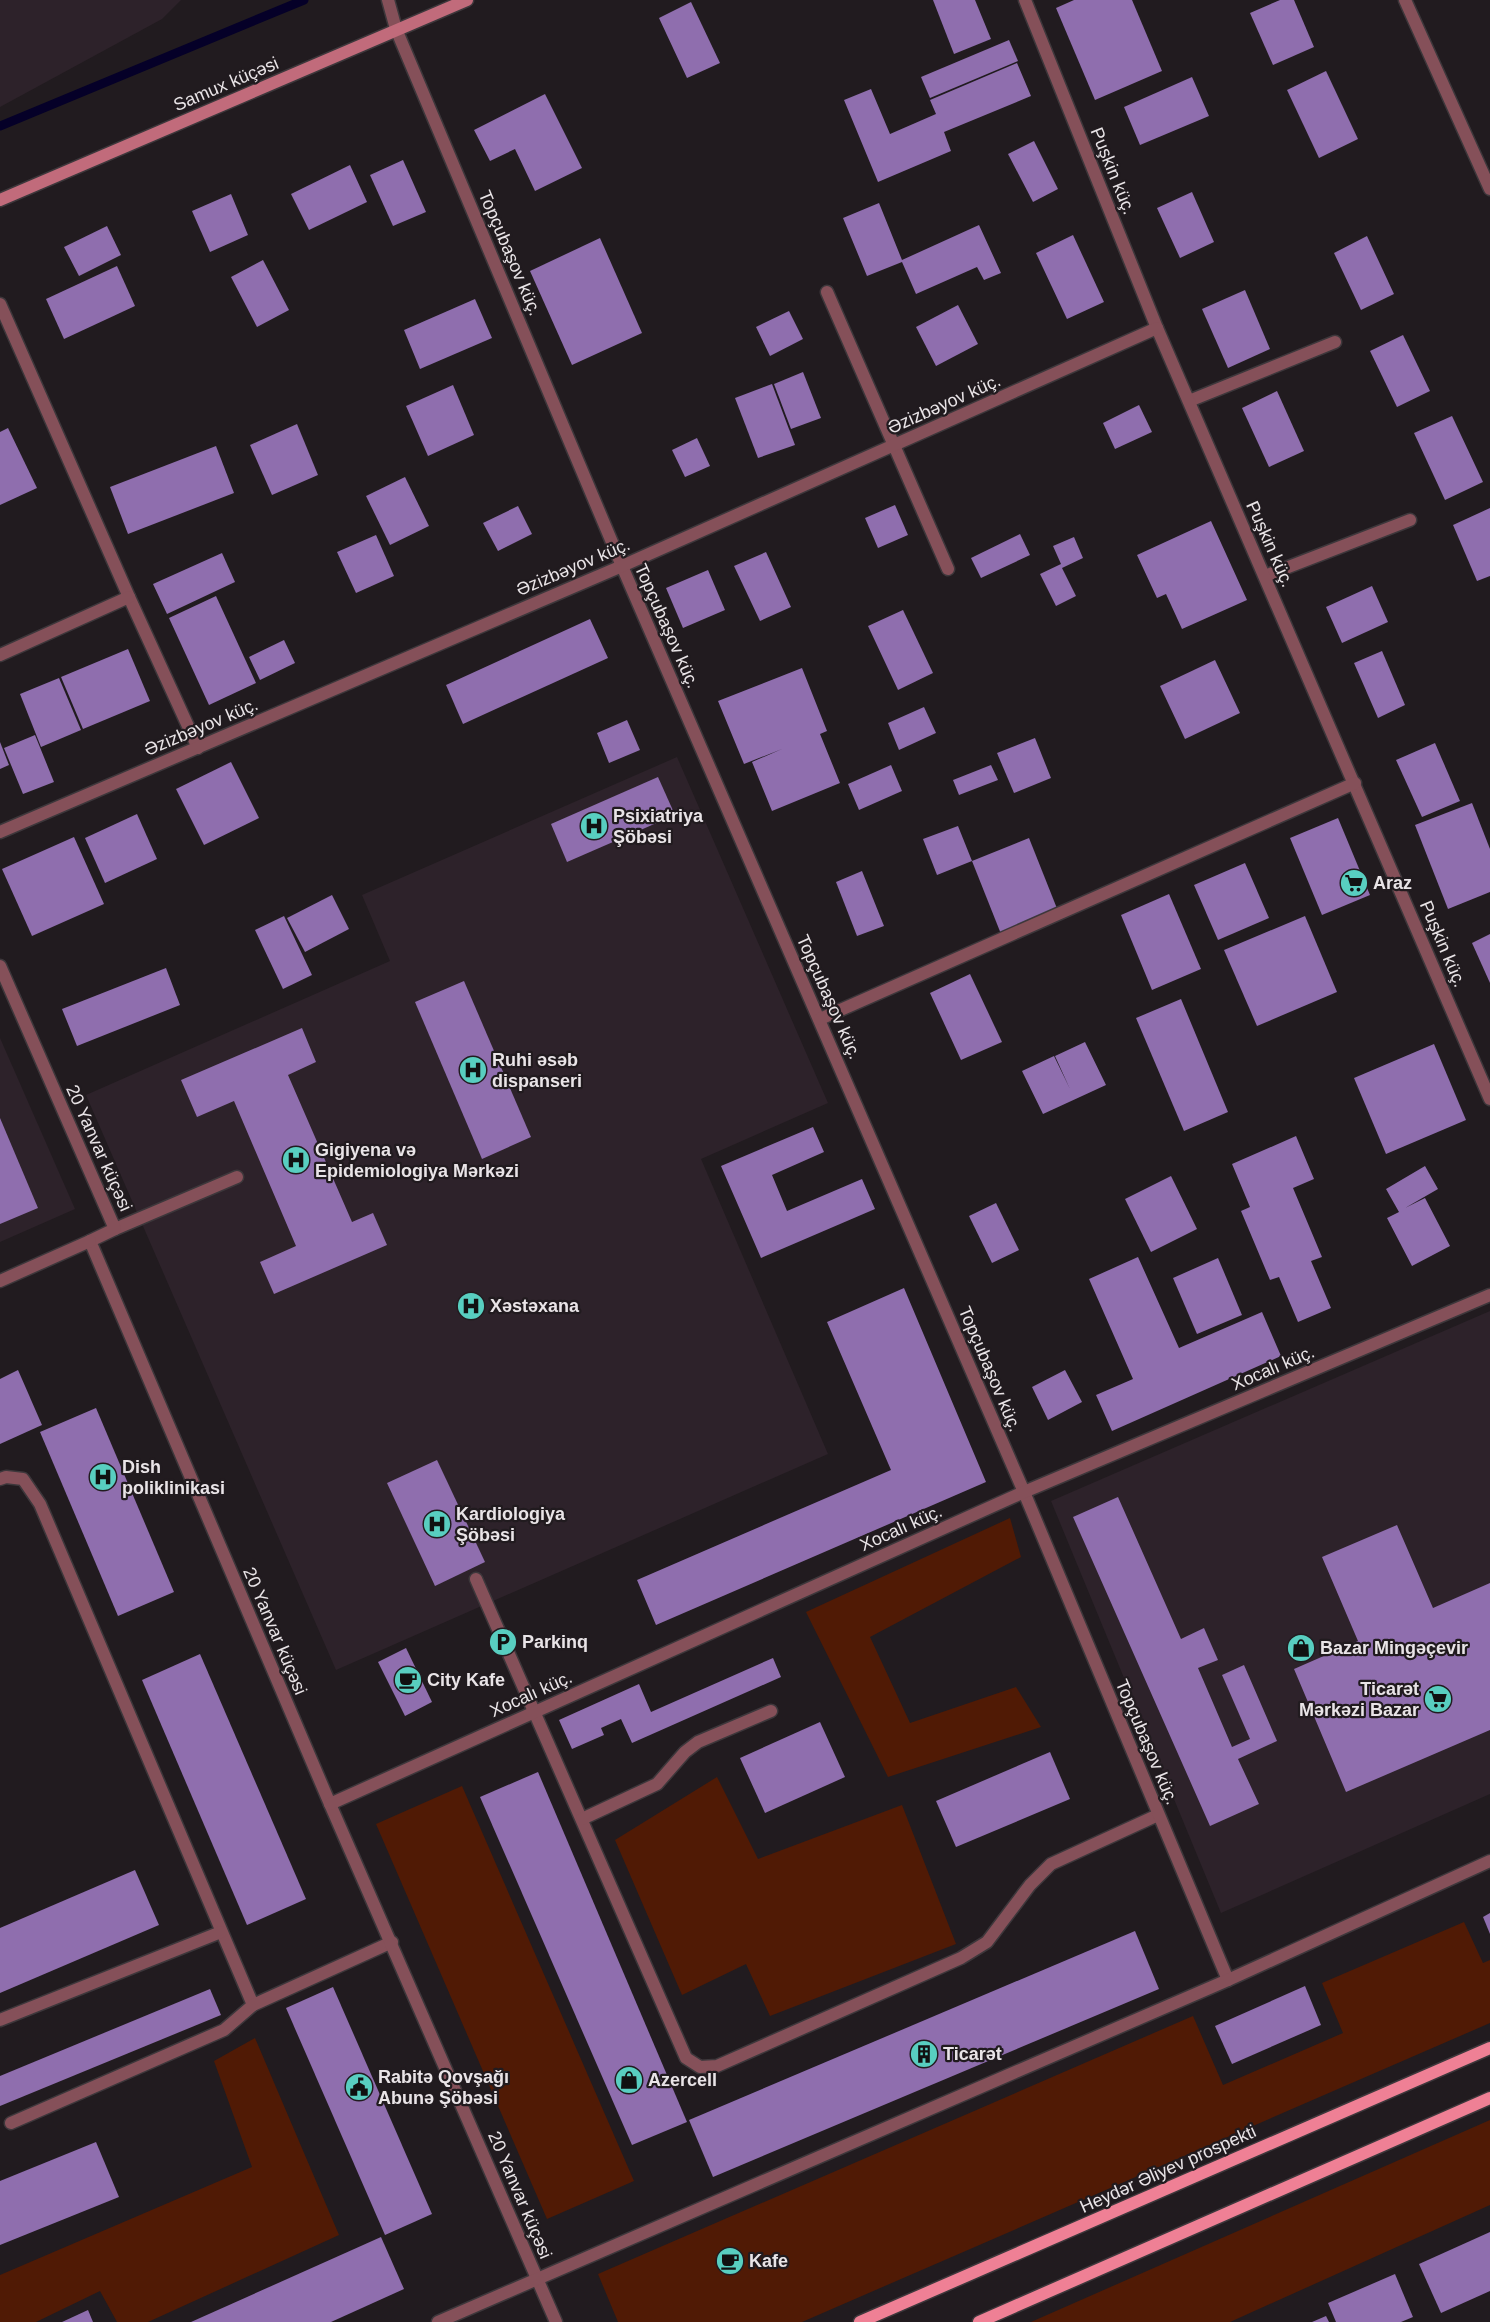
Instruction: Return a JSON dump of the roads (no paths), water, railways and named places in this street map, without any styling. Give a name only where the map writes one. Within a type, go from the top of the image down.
[{"type":"main road","name":"Samux küçəsi","points":[[0,200],[467,0]]},
{"type":"main road","name":"Heydər Əliyev prospekti","points":[[860,2322],[1490,2048]]},
{"type":"main road","points":[[979,2322],[1490,2098]]},
{"type":"street","name":"Topçubaşov küç.","points":[[388,0],[396,29],[622,566],[1024,1492],[1228,1980]]},
{"type":"street","name":"Puşkin küç.","points":[[1025,0],[1157,328],[1356,783],[1490,1099]]},
{"type":"street","points":[[1409,1],[1490,190]]},
{"type":"street","points":[[827,292],[948,569]]},
{"type":"street","points":[[0,304],[129,597],[198,748]]},
{"type":"street","name":"Əzizbəyov küç.","points":[[0,832],[622,566],[1157,328]]},
{"type":"street","points":[[1189,401],[1335,342]]},
{"type":"street","points":[[1265,576],[1410,520]]},
{"type":"street","points":[[0,655],[129,597]]},
{"type":"street","points":[[820,1019],[1356,783]]},
{"type":"street","name":"20 Yanvar küçəsi","points":[[0,966],[115,1229],[90,1241],[330,1804],[392,1942],[556,2322]]},
{"type":"street","points":[[115,1229],[237,1177]]},
{"type":"street","points":[[0,1281],[90,1241]]},
{"type":"street","name":"Xocalı küç.","points":[[330,1804],[1024,1492],[1490,1295]]},
{"type":"street","points":[[0,1479],[6,1476],[23,1479],[40,1504],[220,1932],[253,2005]]},
{"type":"street","points":[[476,1579],[536,1711],[686,2058],[700,2067],[717,2066],[961,1958],[986,1942],[1030,1885],[1051,1864],[1158,1815]]},
{"type":"street","points":[[582,1819],[657,1784],[684,1752],[698,1742],[771,1711]]},
{"type":"street","points":[[438,2322],[1228,1980],[1490,1861]]},
{"type":"street","points":[[0,2020],[220,1932]]},
{"type":"street","points":[[11,2123],[224,2030],[253,2005],[392,1942]]},
{"type":"waterway","points":[[0,126],[304,0]]},
{"type":"place","name":"Psixiatriya Şöbəsi","points":[[594,826]]},
{"type":"place","name":"Araz","points":[[1354,883]]},
{"type":"place","name":"Ruhi əsəb dispanseri","points":[[473,1070]]},
{"type":"place","name":"Gigiyena və Epidemiologiya Mərkəzi","points":[[296,1160]]},
{"type":"place","name":"Xəstəxana","points":[[471,1306]]},
{"type":"place","name":"Dish poliklinikasi","points":[[103,1477]]},
{"type":"place","name":"Kardiologiya Şöbəsi","points":[[437,1524]]},
{"type":"place","name":"Parkinq","points":[[503,1642]]},
{"type":"place","name":"Bazar Mingəçevir","points":[[1301,1648]]},
{"type":"place","name":"City Kafe","points":[[408,1680]]},
{"type":"place","name":"Ticarət Mərkəzi Bazar","points":[[1438,1699]]},
{"type":"place","name":"Ticarət","points":[[924,2054]]},
{"type":"place","name":"Azercell","points":[[629,2080]]},
{"type":"place","name":"Rabitə Qovşağı Abunə Şöbəsi","points":[[359,2087]]},
{"type":"place","name":"Kafe","points":[[730,2261]]}]
